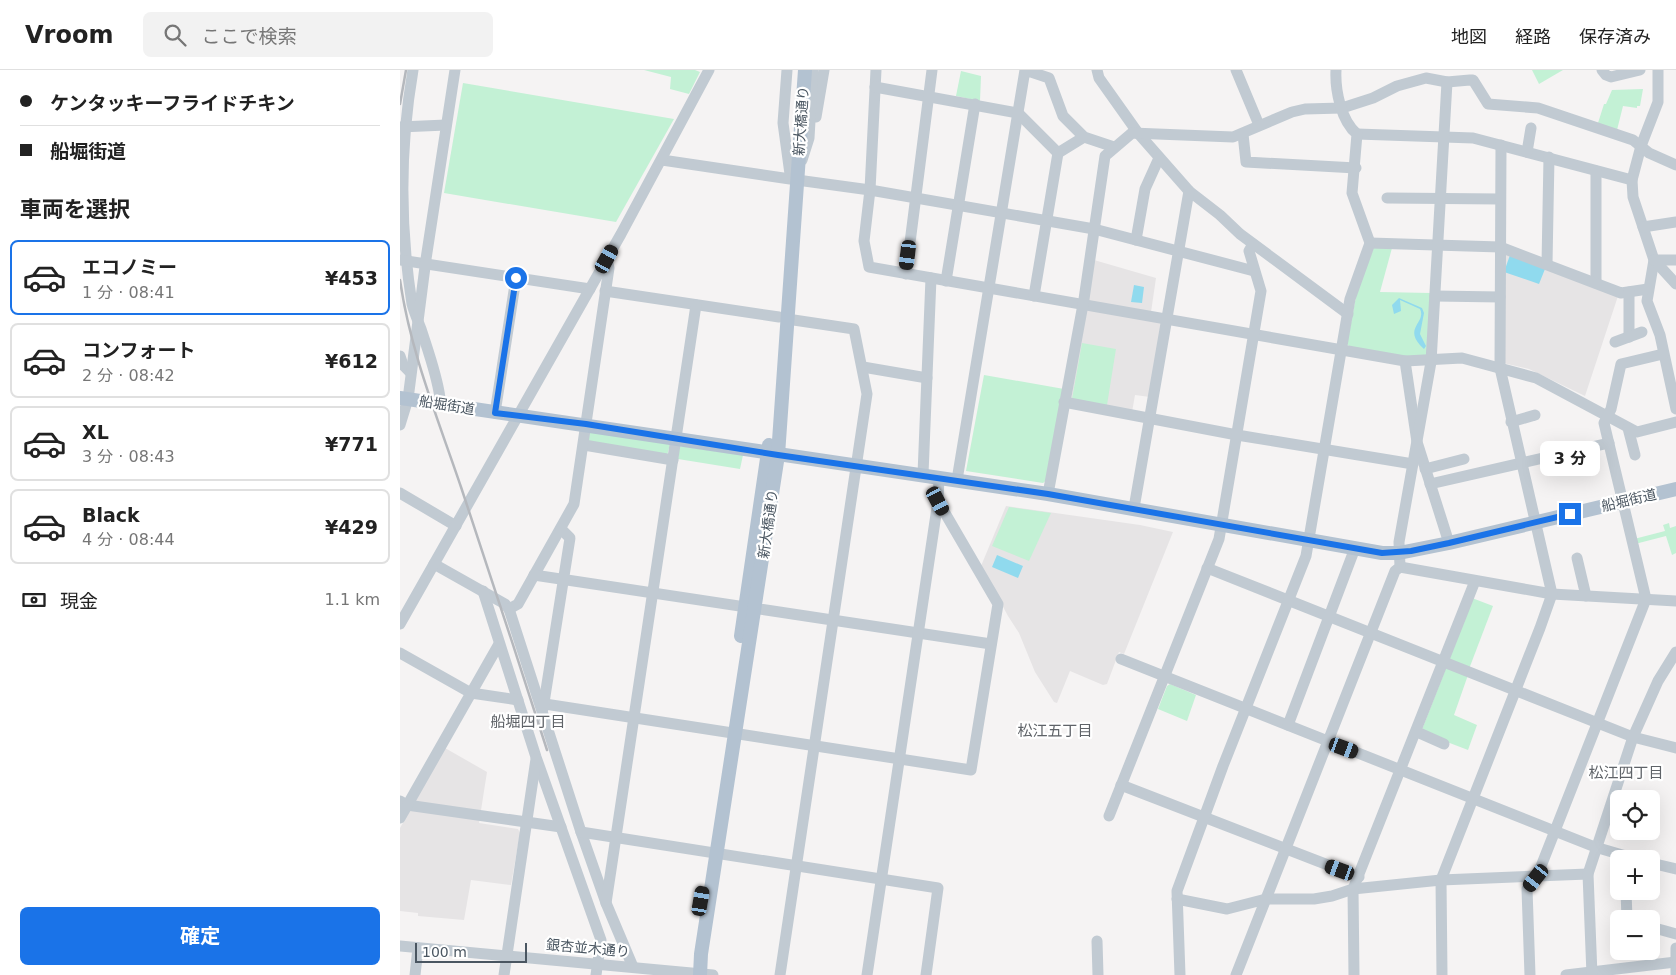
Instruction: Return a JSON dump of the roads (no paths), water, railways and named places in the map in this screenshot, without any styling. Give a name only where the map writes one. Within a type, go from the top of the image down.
[{"type":"main road","name":"新大橋通り","points":[[699,974],[713,852],[773,455],[794,176],[796,70]]},
{"type":"main road","name":"新大橋通り","points":[[796,121],[805,70]]},
{"type":"main road","name":"船堀街道","points":[[404,398],[518,417],[586,424],[773,455],[923,474],[1134,508],[1382,553],[1399,553],[1449,543],[1676,489]]},
{"type":"street","points":[[413,70],[402,127],[402,260],[413,307],[440,398]]},
{"type":"street","points":[[400,425],[410,372],[455,70]]},
{"type":"street","points":[[400,624],[405,603],[434,564],[456,526],[662,160],[709,70]]},
{"type":"street","points":[[787,70],[783,123],[794,176]]},
{"type":"street","points":[[809,138],[813,70]]},
{"type":"street","points":[[794,176],[817,114],[824,70]]},
{"type":"street","points":[[876,70],[870,190],[864,241],[869,267],[1405,361],[1462,358],[1536,378],[1607,418],[1637,432],[1676,422]]},
{"type":"street","points":[[906,274],[932,70]]},
{"type":"street","points":[[957,480],[990,288],[1024,70],[1049,78],[1063,116],[1084,137],[1114,147]]},
{"type":"street","points":[[1097,70],[1100,78],[1138,133],[1189,191],[1253,244],[1348,314]]},
{"type":"street","points":[[1236,70],[1259,125]]},
{"type":"street","points":[[1336,70],[1335,85],[1342,108],[1350,128],[1358,134],[1473,138],[1632,180]]},
{"type":"street","points":[[1602,70],[1611,77],[1640,70]]},
{"type":"street","points":[[1658,70],[1658,102],[1641,146],[1632,180],[1633,197],[1654,260],[1676,284]]},
{"type":"street","points":[[1048,494],[1083,304],[1105,156],[1132,133],[1168,136],[1233,137],[1259,125],[1305,109],[1342,108],[1374,98],[1397,86],[1426,78],[1447,82],[1473,80],[1488,104],[1538,108],[1627,138],[1649,153],[1676,165]]},
{"type":"street","points":[[1400,567],[1399,553],[1431,359],[1447,82]]},
{"type":"street","points":[[875,87],[1018,113],[1058,153]]},
{"type":"street","points":[[946,281],[975,104]]},
{"type":"street","points":[[402,127],[446,125]]},
{"type":"street","points":[[1527,152],[1531,128]]},
{"type":"street","points":[[1243,134],[1246,162],[1356,168]]},
{"type":"street","points":[[1180,975],[1177,891],[1203,817],[1306,556],[1350,299],[1370,243],[1352,193],[1358,134]]},
{"type":"street","points":[[1034,296],[1058,153],[1084,137]]},
{"type":"street","points":[[1442,975],[1441,880],[1552,594],[1500,368],[1501,145]]},
{"type":"street","points":[[1547,264],[1549,157]]},
{"type":"street","points":[[1136,240],[1146,190],[1159,158]]},
{"type":"street","points":[[662,160],[794,176],[1046,220],[1094,229],[1254,271]]},
{"type":"street","points":[[1596,171],[1596,283]]},
{"type":"street","points":[[1134,508],[1189,191]]},
{"type":"street","points":[[1387,198],[1500,199]]},
{"type":"street","points":[[1643,227],[1676,222]]},
{"type":"street","points":[[1370,243],[1500,247],[1621,293],[1648,289]]},
{"type":"street","points":[[1109,816],[1218,539],[1261,290],[1249,252],[1253,244]]},
{"type":"street","points":[[509,609],[518,604],[574,504],[609,268],[607,259]]},
{"type":"street","points":[[402,260],[590,289]]},
{"type":"street","points":[[1654,260],[1676,260]]},
{"type":"street","points":[[1654,260],[1647,301],[1660,336],[1676,409]]},
{"type":"street","points":[[495,413],[516,278]]},
{"type":"street","points":[[923,474],[931,278]]},
{"type":"street","points":[[605,291],[854,329],[867,394],[780,975]]},
{"type":"street","points":[[1629,292],[1629,336]]},
{"type":"street","points":[[1435,296],[1500,296]]},
{"type":"street","points":[[606,902],[696,305]]},
{"type":"street","points":[[1615,342],[1642,332]]},
{"type":"street","points":[[1530,975],[1527,890],[1538,874],[1646,599],[1604,423],[1611,409],[1621,364],[1663,354]]},
{"type":"street","points":[[400,356],[403,365],[410,372]]},
{"type":"street","points":[[1405,361],[1417,442],[1449,543]]},
{"type":"street","points":[[863,367],[927,378]]},
{"type":"street","points":[[1064,402],[1237,435],[1413,464]]},
{"type":"street","points":[[1511,422],[1535,415]]},
{"type":"street","points":[[1628,428],[1635,456]]},
{"type":"street","points":[[1430,484],[1609,443]]},
{"type":"street","points":[[584,445],[673,460]]},
{"type":"street","points":[[1425,468],[1464,459]]},
{"type":"street","points":[[867,975],[938,501],[939,477]]},
{"type":"street","points":[[400,493],[456,526]]},
{"type":"street","points":[[543,708],[634,718],[971,770],[998,604],[938,501]]},
{"type":"street","points":[[543,708],[570,538],[561,528]]},
{"type":"street","points":[[1288,725],[1355,548]]},
{"type":"street","points":[[1577,558],[1586,596]]},
{"type":"street","points":[[434,564],[482,591],[509,609],[543,708],[581,832],[606,902],[633,967]]},
{"type":"street","points":[[1400,567],[1474,582],[1552,594],[1676,601]]},
{"type":"street","points":[[1236,975],[1395,571],[1400,567]]},
{"type":"street","points":[[1207,568],[1633,737],[1676,748]]},
{"type":"street","points":[[534,575],[991,644]]},
{"type":"street","points":[[1354,975],[1353,889],[1417,732],[1474,582]]},
{"type":"street","points":[[482,591],[536,757],[601,940],[597,969]]},
{"type":"street","points":[[400,818],[404,803],[499,644]]},
{"type":"street","points":[[1593,974],[1588,919],[1588,874],[1595,847],[1633,737],[1658,681],[1676,652]]},
{"type":"street","points":[[400,653],[471,693],[518,700]]},
{"type":"street","points":[[1121,659],[1610,852]]},
{"type":"street","points":[[1417,732],[1444,744]]},
{"type":"street","points":[[504,975],[536,757]]},
{"type":"street","points":[[1121,785],[1359,877]]},
{"type":"street","points":[[404,803],[526,824],[561,827]]},
{"type":"street","points":[[581,832],[938,888],[926,975]]},
{"type":"street","points":[[1660,865],[1676,869]]},
{"type":"street","points":[[1177,899],[1228,908],[1266,900],[1314,899],[1332,896],[1353,889],[1441,880],[1538,874],[1588,874]]},
{"type":"street","points":[[1660,929],[1676,934]]},
{"type":"street","points":[[1097,941],[1098,975]]},
{"type":"street","name":"銀杏並木通り","points":[[400,946],[506,956],[597,969],[633,967],[699,974]]},
{"type":"street","points":[[415,975],[418,948]]},
{"type":"street","points":[[1676,948],[1676,975]]},
{"type":"street","points":[[1566,975],[1593,974],[1676,962]]},
{"type":"water","points":[[1510,255],[1545,269],[1539,284],[1504,272]]},
{"type":"water","points":[[1134,285],[1144,287],[1142,303],[1131,302]]},
{"type":"water","points":[[1399,298],[1422,308],[1424,313],[1420,334],[1426,346],[1424,349],[1418,342],[1414,331],[1420,318],[1420,309],[1400,300],[1401,311],[1394,314],[1392,305]]},
{"type":"water","points":[[997,555],[1023,566],[1018,578],[992,567]]},
{"type":"railway","points":[[400,104],[406,70]]},
{"type":"railway","points":[[400,280],[411,333],[426,385],[547,750]]},
{"type":"district","name":"船堀四丁目","points":[[528,722]]},
{"type":"district","name":"松江五丁目","points":[[1055,731]]},
{"type":"district","name":"松江四丁目","points":[[1626,773]]}]
